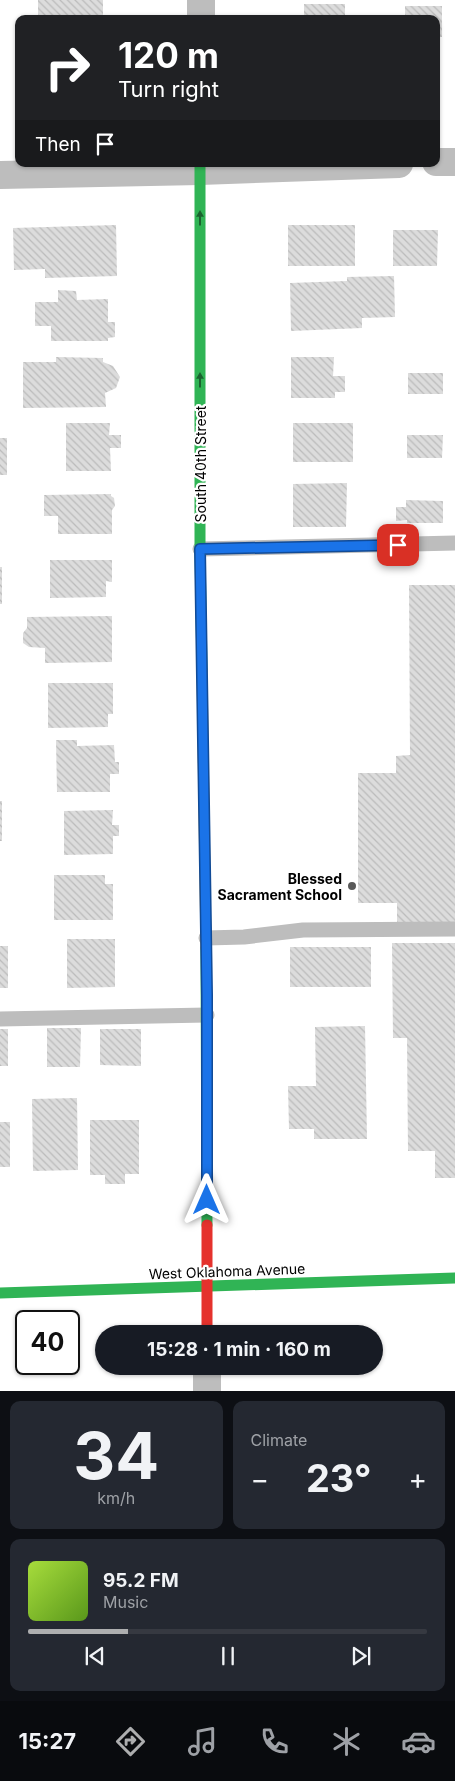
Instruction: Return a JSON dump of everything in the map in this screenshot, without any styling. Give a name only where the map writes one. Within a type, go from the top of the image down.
[{"type":"street","points":[[201,0],[201,15]]},
{"type":"street","points":[[440,162],[455,162]]},
{"type":"street","points":[[0,175],[200,167]]},
{"type":"street","name":"South 40th Street","points":[[200,167],[200,549],[207,1015],[207,1325]]},
{"type":"street","name":"West Oklahoma Avenue","points":[[0,1293],[455,1278]]},
{"type":"street","points":[[207,1375],[207,1391]]},
{"type":"lane","points":[[200,549],[455,543]]},
{"type":"lane","points":[[206,938],[303,930],[455,929]]},
{"type":"lane","points":[[0,1019],[207,1015]]},
{"type":"building","points":[[38,0],[103,0],[103,15],[38,15]]},
{"type":"building","points":[[304,4],[345,4],[345,15],[304,15]]},
{"type":"building","points":[[405,6],[442,6],[442,37],[440,37],[440,15],[405,15]]},
{"type":"building","points":[[116,225],[117,276],[45,278],[45,269],[14,270],[13,228]]},
{"type":"building","points":[[288,225],[355,225],[355,266],[288,266]]},
{"type":"building","points":[[393,230],[438,230],[437,266],[393,266]]},
{"type":"building","points":[[394,276],[395,317],[362,318],[362,328],[291,331],[290,283],[347,281],[347,277]]},
{"type":"building","points":[[58,290],[76,291],[77,300],[108,299],[108,322],[115,322],[115,337],[108,338],[108,341],[51,341],[51,326],[35,326],[35,302],[58,302]]},
{"type":"building","points":[[56,357],[103,358],[103,362],[113,366],[120,377],[116,388],[105,393],[106,407],[23,408],[23,362],[56,362]]},
{"type":"building","points":[[291,357],[334,357],[333,376],[345,376],[345,392],[335,392],[335,398],[291,398]]},
{"type":"building","points":[[408,373],[443,373],[443,394],[408,394]]},
{"type":"building","points":[[66,423],[110,423],[109,435],[121,435],[121,448],[110,448],[111,471],[66,471]]},
{"type":"building","points":[[293,423],[353,423],[353,462],[293,462]]},
{"type":"building","points":[[407,435],[443,435],[442,458],[407,458]]},
{"type":"building","points":[[0,438],[7,438],[7,475],[0,475]]},
{"type":"building","points":[[347,483],[346,527],[293,527],[293,484]]},
{"type":"building","points":[[111,494],[114,498],[115,506],[112,510],[112,534],[58,534],[58,516],[44,516],[44,495]]},
{"type":"building","points":[[406,500],[443,501],[443,523],[407,523],[407,520],[396,521],[396,507],[406,507]]},
{"type":"building","points":[[50,560],[112,560],[112,582],[106,581],[106,597],[50,598]]},
{"type":"building","points":[[0,567],[2,567],[2,604],[0,604]]},
{"type":"building","points":[[409,585],[455,585],[455,923],[397,923],[397,903],[358,903],[358,773],[396,773],[396,756],[410,755]]},
{"type":"building","points":[[112,616],[112,662],[45,663],[45,648],[29,647],[23,643],[23,633],[27,628],[27,617]]},
{"type":"building","points":[[48,683],[113,683],[113,714],[108,714],[108,727],[48,728]]},
{"type":"building","points":[[56,740],[77,740],[77,746],[114,745],[115,762],[119,762],[119,774],[110,774],[110,792],[57,792]]},
{"type":"building","points":[[0,801],[2,801],[2,841],[0,841]]},
{"type":"building","points":[[113,810],[112,825],[119,825],[119,836],[113,836],[113,854],[64,855],[64,811]]},
{"type":"building","points":[[54,875],[105,875],[105,884],[113,884],[113,920],[54,920]]},
{"type":"building","points":[[67,939],[115,939],[115,987],[67,988]]},
{"type":"building","points":[[392,943],[455,943],[455,1178],[435,1178],[435,1151],[408,1151],[407,1038],[393,1038]]},
{"type":"building","points":[[0,946],[8,946],[8,988],[0,988]]},
{"type":"building","points":[[290,947],[371,947],[371,987],[290,987]]},
{"type":"building","points":[[365,1026],[367,1139],[314,1139],[314,1129],[289,1129],[288,1086],[316,1086],[315,1027]]},
{"type":"building","points":[[47,1028],[81,1028],[80,1067],[47,1067]]},
{"type":"building","points":[[0,1029],[8,1029],[8,1066],[0,1066]]},
{"type":"building","points":[[100,1029],[141,1029],[141,1066],[100,1065]]},
{"type":"building","points":[[77,1098],[78,1170],[33,1171],[32,1099]]},
{"type":"building","points":[[90,1120],[139,1120],[139,1174],[125,1174],[125,1184],[105,1184],[105,1175],[90,1175]]},
{"type":"building","points":[[0,1122],[10,1122],[10,1167],[0,1167]]},
{"type":"traffic: fast","points":[[200,167],[200,549],[202,670]]},
{"type":"traffic: fast","points":[[206,948],[207,1225]]},
{"type":"traffic: fast","points":[[0,1293],[455,1278]]},
{"type":"traffic: slow","points":[[202,670],[206,948]]},
{"type":"traffic: jam","points":[[207,1225],[207,1325]]},
{"type":"place","name":"Blessed Sacrament School","points":[[352,886]]},
{"type":"route","points":[[207,1200],[207,995],[200,549],[398,545]]}]
